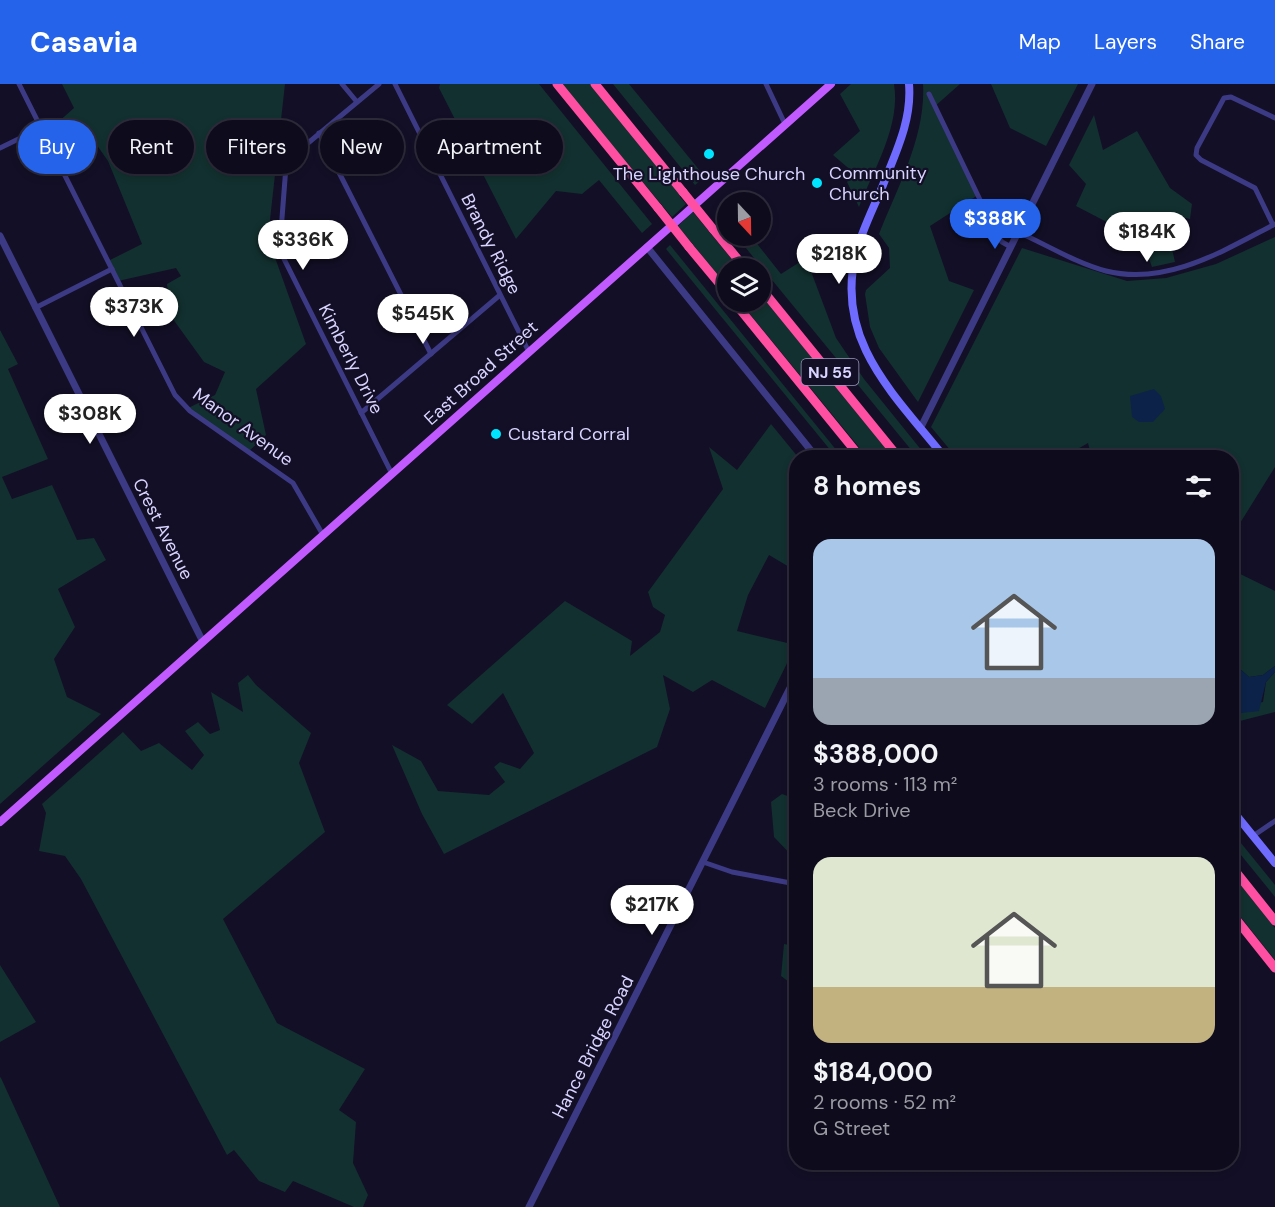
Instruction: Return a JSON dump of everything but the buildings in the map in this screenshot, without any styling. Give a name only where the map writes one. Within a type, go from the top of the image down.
[{"type":"highway","points":[[557,84],[717,281]]},
{"type":"highway","points":[[595,84],[737,258]]},
{"type":"highway","name":"NJ 55","points":[[771,301],[892,450]]},
{"type":"highway","name":"NJ 55","points":[[742,312],[854,450]]},
{"type":"highway","points":[[1239,876],[1275,921]]},
{"type":"highway","points":[[1239,923],[1275,968]]},
{"type":"main road","name":"East Broad Street","points":[[0,822],[831,84]]},
{"type":"main road","points":[[909,84],[910,99],[902,138],[856,254],[852,301],[857,331],[869,360],[939,450]]},
{"type":"main road","points":[[1239,819],[1275,863]]},
{"type":"street","name":"Manor Avenue","points":[[19,84],[37,120]]},
{"type":"street","points":[[342,84],[357,102]]},
{"type":"street","name":"Kimberly Drive","points":[[379,84],[290,158],[286,166],[282,255],[392,474]]},
{"type":"street","name":"Brandy Ridge","points":[[395,84],[529,352]]},
{"type":"street","points":[[766,84],[785,124]]},
{"type":"street","points":[[921,427],[1092,84]]},
{"type":"street","points":[[928,94],[997,235],[1002,242],[1011,247]]},
{"type":"street","points":[[1018,232],[1097,268],[1133,275],[1164,273],[1185,267],[1274,225],[1255,188],[1201,160],[1196,155],[1197,148],[1224,98],[1231,97],[1275,118]]},
{"type":"street","points":[[319,133],[431,354]]},
{"type":"street","points":[[0,148],[18,139]]},
{"type":"street","name":"Manor Avenue","points":[[64,174],[180,402],[293,483],[323,535]]},
{"type":"street","name":"Crest Avenue","points":[[0,236],[203,642]]},
{"type":"street","points":[[647,247],[811,450]]},
{"type":"street","points":[[35,308],[112,269]]},
{"type":"street","points":[[361,413],[500,295]]},
{"type":"street","name":"Hance Bridge Road","points":[[530,1207],[789,690]]},
{"type":"street","points":[[1253,836],[1275,821]]},
{"type":"street","points":[[703,862],[732,872],[789,883]]},
{"type":"green space","points":[[62,84],[285,84],[281,120],[206,120],[206,174],[275,174],[268,238],[306,344],[256,389],[266,435],[247,453],[186,409],[215,395],[225,372],[204,362],[170,315],[167,284],[181,276],[176,268],[118,281],[108,261],[142,244],[113,174],[194,174],[194,120],[108,120],[108,161],[96,144],[96,120],[60,120],[74,108]]},
{"type":"green space","points":[[440,84],[539,84],[652,224],[642,233],[599,180],[582,194],[556,191],[516,239],[483,174],[563,174],[563,120],[455,120],[439,88]]},
{"type":"green space","points":[[561,84],[591,84],[686,204],[672,217]]},
{"type":"green space","points":[[613,84],[629,84],[705,177],[695,185]]},
{"type":"green space","points":[[851,84],[894,84],[895,99],[894,115],[885,147],[859,207],[847,182],[853,172],[833,155],[860,131],[840,94]]},
{"type":"green space","points":[[923,84],[960,84],[934,107],[978,195],[930,226],[949,281],[974,290],[918,402],[879,348],[870,327],[865,294],[866,290],[890,268],[889,248],[879,234],[915,142],[923,103]]},
{"type":"green space","points":[[991,84],[1078,84],[1046,146],[1010,128]]},
{"type":"green space","points":[[1094,115],[1103,150],[1137,131],[1170,188],[1192,204],[1190,219],[1164,213],[1175,262],[1152,267],[1139,231],[1124,231],[1076,206],[1086,184],[1069,165]]},
{"type":"green space","points":[[693,212],[717,241],[717,246],[721,246],[731,258],[717,258],[717,274],[678,226]]},
{"type":"green space","points":[[1275,237],[1275,467],[1239,525],[1239,450],[1090,450],[1088,443],[1076,450],[950,450],[931,427],[1022,248],[1127,281],[1166,278],[1216,264]]},
{"type":"green space","points":[[670,245],[717,303],[717,311],[666,249]]},
{"type":"green space","points":[[744,246],[759,246],[768,258],[754,258]]},
{"type":"green space","points":[[806,258],[836,338],[864,379],[921,450],[911,450],[771,279],[771,261],[781,274]]},
{"type":"green space","points":[[771,307],[887,450],[861,450],[748,312],[771,312]]},
{"type":"green space","points":[[717,312],[724,312],[836,450],[830,450]]},
{"type":"green space","points":[[0,330],[18,364],[8,369],[48,459],[2,477],[12,499],[52,485],[77,540],[94,538],[106,560],[58,589],[75,627],[54,659],[67,697],[101,714],[0,804]]},
{"type":"green space","points":[[771,424],[792,450],[789,450],[789,567],[769,555],[748,595],[737,631],[789,643],[789,659],[765,708],[712,680],[693,692],[663,675],[670,709],[657,747],[444,854],[422,814],[392,745],[421,761],[438,791],[489,795],[505,782],[494,767],[500,762],[520,769],[534,753],[503,693],[472,724],[447,705],[565,601],[632,641],[630,656],[660,632],[665,615],[653,607],[648,592],[723,489],[709,447],[737,470]]},
{"type":"green space","points":[[1239,573],[1275,591],[1275,666],[1263,675],[1249,677],[1239,668]]},
{"type":"green space","points":[[1275,672],[1275,712],[1239,721],[1239,706],[1263,702],[1266,682]]},
{"type":"green space","points":[[248,675],[256,685],[311,733],[299,763],[325,832],[223,919],[277,1023],[365,1069],[339,1110],[356,1122],[353,1163],[368,1195],[363,1207],[354,1207],[293,1181],[285,1192],[259,1181],[234,1150],[227,1155],[81,879],[65,856],[39,851],[46,813],[42,804],[123,732],[141,751],[159,743],[192,770],[204,755],[185,731],[198,722],[210,734],[220,730],[211,692],[243,712],[238,683]]},
{"type":"green space","points":[[782,794],[789,796],[789,853],[774,837],[771,802]]},
{"type":"green space","points":[[1239,841],[1275,885],[1275,897],[1239,853]]},
{"type":"green space","points":[[1239,883],[1275,928],[1275,960],[1239,915]]},
{"type":"green space","points":[[784,944],[789,945],[789,982],[781,976]]},
{"type":"green space","points":[[0,965],[36,1022],[0,1042]]},
{"type":"green space","points":[[1,1078],[60,1207],[0,1207]]},
{"type":"water","points":[[1154,389],[1161,396],[1165,409],[1153,422],[1139,422],[1132,417],[1130,396]]},
{"type":"water","points":[[1275,666],[1275,672],[1266,682],[1259,711],[1239,713],[1239,668],[1249,677],[1263,675]]},
{"type":"place","name":"The Lighthouse Church","points":[[709,154]]},
{"type":"place","name":"Community Church","points":[[817,183]]},
{"type":"place","name":"Custard Corral","points":[[496,434]]}]
